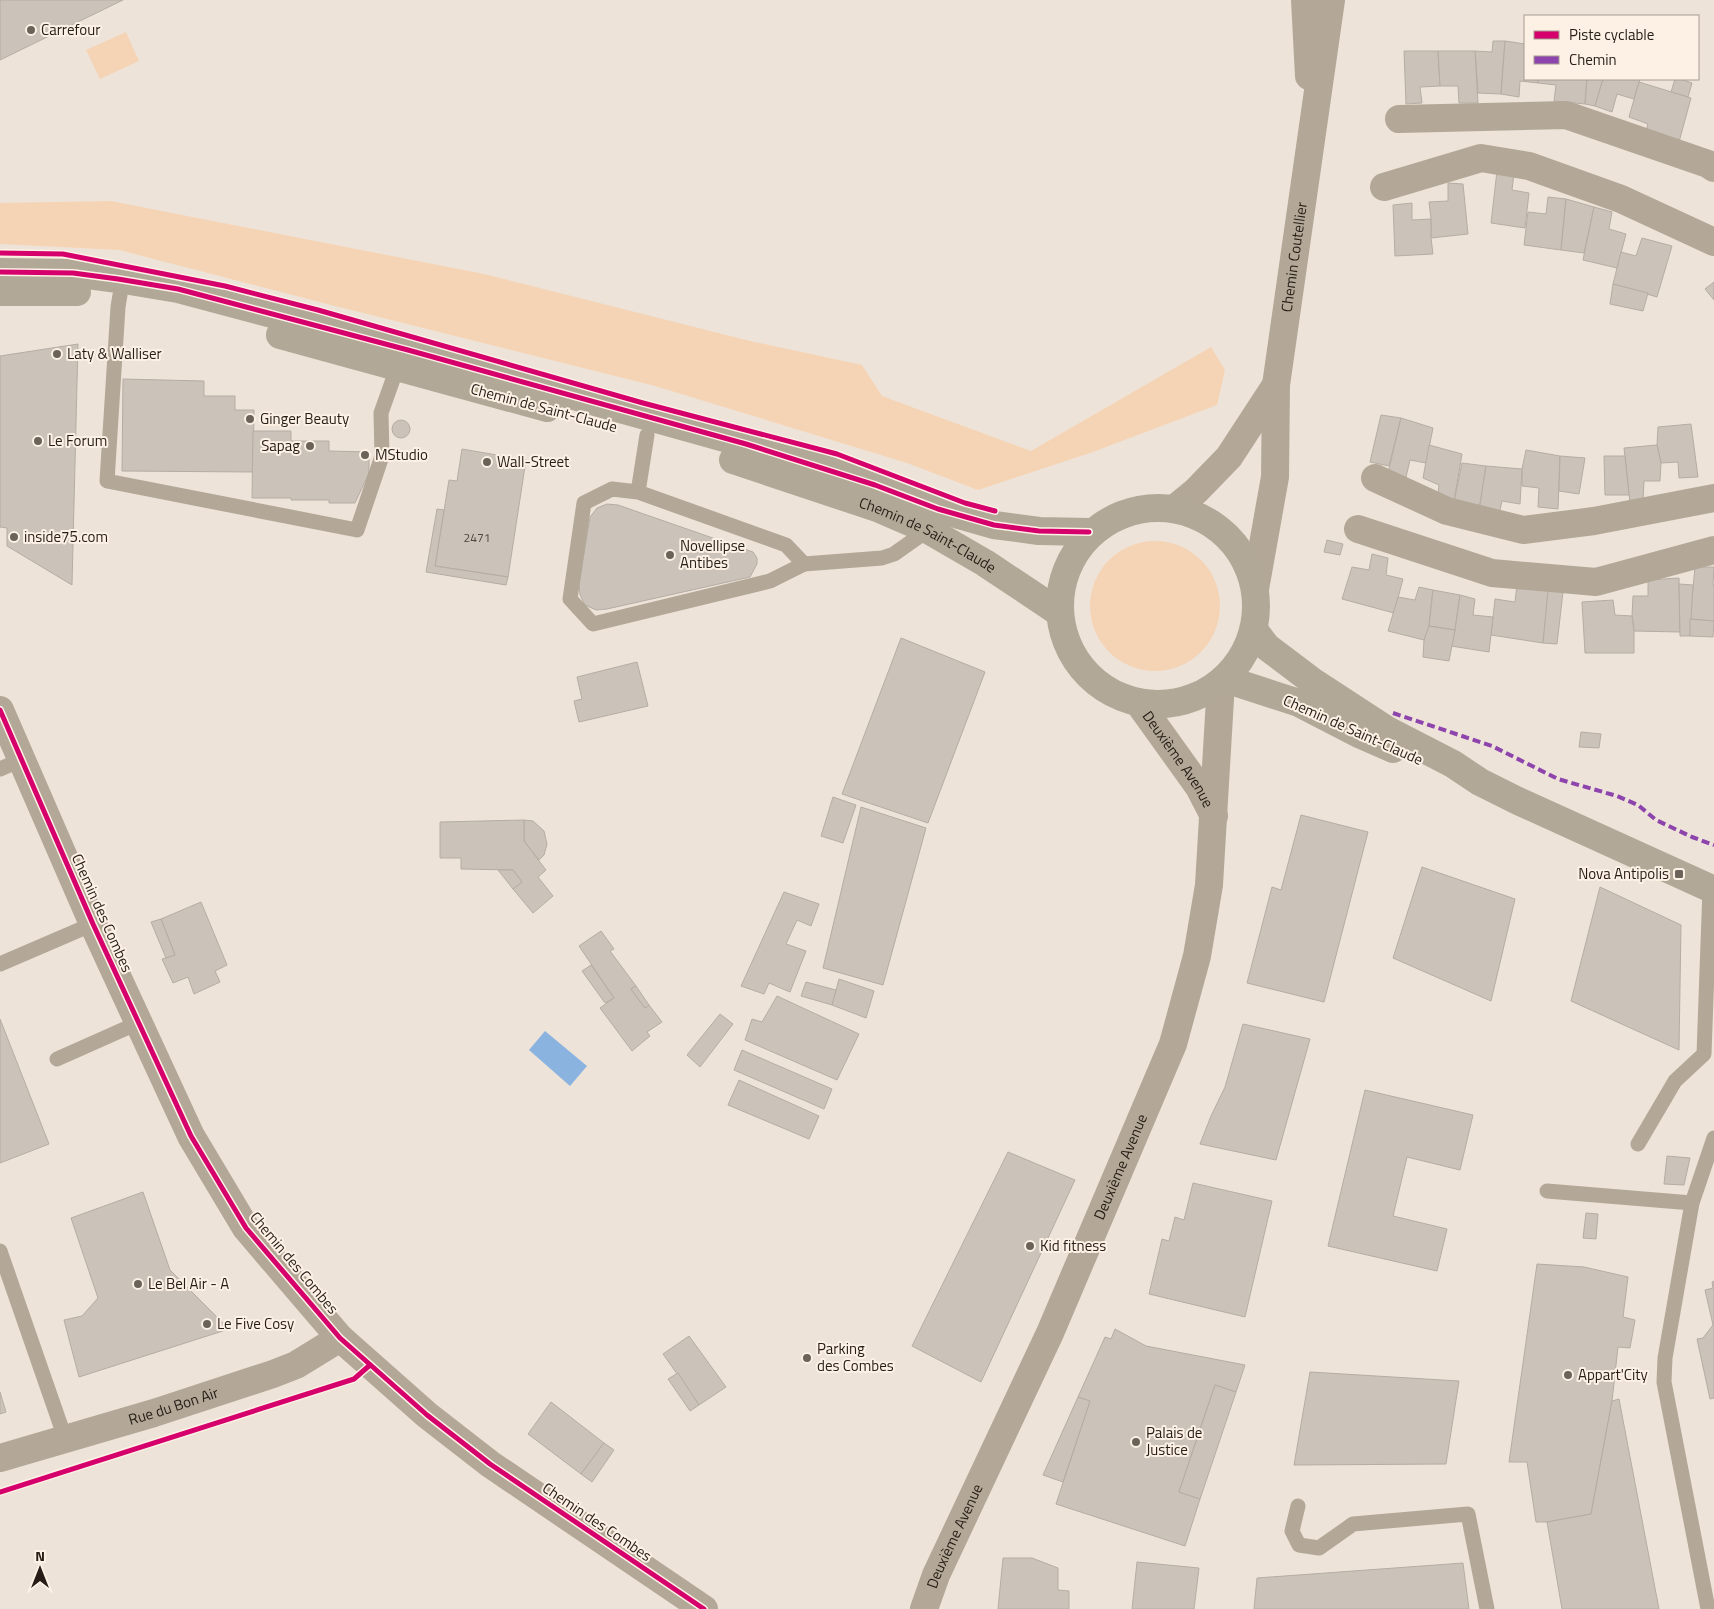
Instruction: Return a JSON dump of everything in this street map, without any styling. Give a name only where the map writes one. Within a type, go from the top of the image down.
[{"type":"street","name":"Chemin Coutellier","points":[[1305,0],[1312,129]]},
{"type":"street","name":"Chemin Coutellier","points":[[1255,589],[1275,477],[1276,384],[1331,0]]},
{"type":"street","points":[[1399,119],[1566,115],[1708,164],[1714,168]]},
{"type":"street","points":[[1384,186],[1481,158],[1529,166],[1612,196],[1714,242]]},
{"type":"street","name":"Chemin de Saint-Claude","points":[[0,272],[73,273],[178,290],[408,350],[746,444],[876,485],[938,509],[994,524],[1039,531],[1089,532]]},
{"type":"street","name":"Chemin de Saint-Claude","points":[[0,292],[76,292],[120,295],[179,307],[744,463],[877,508],[928,530],[985,563],[1060,613]]},
{"type":"street","name":"Chemin Coutellier","points":[[1174,509],[1196,491],[1229,456],[1276,384]]},
{"type":"street","points":[[1375,478],[1447,510],[1523,530],[1594,521],[1714,498]]},
{"type":"street","points":[[1149,508],[1174,509],[1203,518],[1227,536],[1245,560],[1255,589],[1257,610],[1254,630],[1243,657],[1223,680],[1203,694],[1182,702],[1160,704],[1138,702],[1118,696],[1100,685],[1084,671],[1072,653],[1064,634],[1060,613],[1062,588],[1069,563],[1089,532],[1124,514],[1149,508]]},
{"type":"street","points":[[1358,529],[1492,574],[1596,582],[1714,550]]},
{"type":"street","name":"Chemin de Saint-Claude","points":[[1254,630],[1267,647],[1312,681],[1387,730],[1453,764],[1480,782]]},
{"type":"street","name":"Chemin de Saint-Claude","points":[[1223,680],[1299,703],[1361,736],[1444,771],[1480,782],[1712,889]]},
{"type":"street","name":"Deuxième Avenue","points":[[924,1609],[936,1575],[1050,1333],[1173,1044],[1197,956],[1209,885],[1223,680]]},
{"type":"street","name":"Deuxième Avenue","points":[[1138,702],[1199,787],[1214,818]]},
{"type":"street","name":"Chemin des Combes","points":[[0,710],[11,764],[93,924],[190,1136],[246,1228],[340,1338],[427,1415],[490,1464],[704,1609]]},
{"type":"street","name":"Rue du Bon Air","points":[[0,1458],[163,1410],[273,1374],[296,1365],[340,1338]]},
{"type":"lane","points":[[120,295],[107,481],[357,530],[382,456],[380,413],[397,368]]},
{"type":"lane","points":[[638,492],[647,435]]},
{"type":"lane","points":[[804,564],[786,545],[638,492],[612,489],[584,503],[570,599],[594,624],[770,581],[804,564],[882,558],[894,554],[928,530]]},
{"type":"lane","points":[[1638,1144],[1675,1081],[1704,1054],[1712,889]]},
{"type":"lane","points":[[0,964],[93,924]]},
{"type":"lane","points":[[57,1059],[138,1023]]},
{"type":"lane","points":[[1708,1609],[1664,1382],[1665,1358],[1692,1203],[1714,1138]]},
{"type":"lane","points":[[1547,1191],[1692,1203]]},
{"type":"lane","points":[[0,1251],[65,1438]]},
{"type":"lane","points":[[1298,1506],[1292,1531],[1299,1545],[1319,1548],[1353,1524],[1468,1514],[1487,1609]]},
{"type":"shaded area","points":[[126,32],[139,61],[100,79],[86,50]]},
{"type":"shaded area","points":[[111,201],[484,274],[750,341],[862,365],[882,396],[1031,451],[1211,347],[1225,370],[1217,405],[1093,452],[978,490],[907,463],[655,386],[119,250],[0,244],[0,203]]},
{"type":"shaded area","points":[[1155,541],[1168,542],[1180,546],[1201,560],[1215,581],[1219,593],[1219,619],[1215,631],[1201,652],[1180,666],[1168,670],[1155,671],[1142,670],[1130,666],[1109,652],[1095,631],[1091,619],[1090,606],[1091,593],[1095,581],[1109,560],[1130,546],[1142,542]]},
{"type":"water","points":[[545,1031],[587,1066],[570,1086],[529,1050]]},
{"type":"building","name":"Carrefour","points":[[0,0],[123,0],[0,60]]},
{"type":"building","points":[[1493,41],[1505,41],[1501,94],[1478,93],[1475,51],[1492,52]]},
{"type":"building","points":[[1505,41],[1524,44],[1524,80],[1538,80],[1538,83],[1520,81],[1519,97],[1501,94]]},
{"type":"building","points":[[1404,51],[1438,51],[1440,86],[1420,87],[1422,103],[1406,104]]},
{"type":"building","points":[[1438,51],[1475,51],[1478,103],[1459,103],[1458,86],[1440,86]]},
{"type":"building","points":[[1538,80],[1587,80],[1585,104],[1554,101],[1556,85],[1538,83]]},
{"type":"building","points":[[1587,80],[1603,80],[1595,106],[1585,104]]},
{"type":"building","points":[[1603,80],[1640,80],[1634,99],[1617,94],[1612,112],[1595,106]]},
{"type":"building","points":[[1675,80],[1684,80],[1692,83],[1688,97],[1671,92]]},
{"type":"building","points":[[1639,82],[1691,98],[1679,142],[1643,140],[1648,124],[1629,117]]},
{"type":"building","points":[[1497,171],[1514,173],[1512,190],[1529,193],[1525,228],[1491,223]]},
{"type":"building","points":[[1448,183],[1463,184],[1468,234],[1431,238],[1429,202],[1448,201]]},
{"type":"building","points":[[1548,197],[1566,199],[1561,250],[1524,245],[1528,212],[1546,214]]},
{"type":"building","points":[[1566,199],[1594,207],[1584,253],[1561,250]]},
{"type":"building","points":[[1412,203],[1412,220],[1431,219],[1433,254],[1395,256],[1393,205]]},
{"type":"building","points":[[1594,207],[1612,212],[1609,229],[1626,234],[1617,268],[1583,260]]},
{"type":"building","points":[[1642,238],[1672,246],[1657,297],[1613,284],[1621,252],[1636,256]]},
{"type":"building","points":[[1714,282],[1714,300],[1705,289]]},
{"type":"building","points":[[1613,284],[1648,293],[1643,311],[1610,304]]},
{"type":"building","name":"Le Forum","points":[[78,344],[72,585],[7,546],[7,528],[0,527],[0,356]]},
{"type":"building","points":[[123,379],[204,381],[204,396],[235,396],[235,410],[254,410],[253,472],[122,471]]},
{"type":"building","points":[[1381,415],[1401,418],[1389,466],[1370,462]]},
{"type":"building","points":[[1401,418],[1433,428],[1426,463],[1410,460],[1406,477],[1388,473]]},
{"type":"building","points":[[401,420],[407,423],[410,429],[407,435],[401,438],[395,435],[392,429],[395,423]]},
{"type":"building","points":[[1691,424],[1698,477],[1679,478],[1678,462],[1661,463],[1657,445],[1658,427]]},
{"type":"building","points":[[253,431],[291,431],[291,441],[329,441],[329,451],[369,452],[369,473],[355,503],[329,503],[329,500],[291,500],[291,498],[252,498]]},
{"type":"building","points":[[1429,445],[1462,454],[1453,507],[1437,503],[1439,485],[1423,478]]},
{"type":"building","points":[[1657,445],[1661,463],[1660,481],[1644,481],[1643,502],[1630,503],[1624,448]]},
{"type":"building","points":[[462,449],[526,460],[508,577],[435,566],[449,480],[457,481]]},
{"type":"building","points":[[1526,450],[1560,456],[1558,509],[1538,507],[1539,488],[1522,486],[1522,469]]},
{"type":"building","points":[[1560,456],[1585,458],[1579,494],[1559,491]]},
{"type":"building","points":[[1604,456],[1625,456],[1629,495],[1605,495]]},
{"type":"building","points":[[1462,463],[1486,466],[1478,517],[1453,507]]},
{"type":"building","points":[[1486,466],[1522,469],[1520,504],[1502,501],[1498,519],[1478,517]]},
{"type":"building","name":"Novellipse Antibes","points":[[607,504],[618,505],[753,552],[757,558],[757,564],[750,577],[596,610],[585,605],[580,595],[579,584],[590,517],[597,508]]},
{"type":"building","points":[[437,509],[444,510],[435,566],[508,577],[506,585],[426,572]]},
{"type":"building","points":[[1327,540],[1343,544],[1340,555],[1324,552]]},
{"type":"building","points":[[1372,554],[1388,558],[1386,575],[1403,579],[1394,613],[1342,599],[1352,567],[1369,570]]},
{"type":"building","points":[[1695,567],[1714,567],[1714,621],[1690,619]]},
{"type":"building","points":[[1679,578],[1680,632],[1634,631],[1632,616],[1633,596],[1648,596],[1648,580]]},
{"type":"building","points":[[1517,584],[1549,588],[1543,643],[1491,635],[1495,599],[1515,602]]},
{"type":"building","points":[[1679,584],[1693,585],[1690,636],[1680,636]]},
{"type":"building","points":[[1419,587],[1433,590],[1429,626],[1424,640],[1388,631],[1398,597],[1415,600]]},
{"type":"building","points":[[1433,590],[1460,595],[1455,630],[1429,626]]},
{"type":"building","points":[[1548,590],[1563,592],[1557,644],[1543,643]]},
{"type":"building","points":[[1460,595],[1475,599],[1473,615],[1493,617],[1489,652],[1451,646]]},
{"type":"building","points":[[1613,600],[1615,615],[1632,616],[1634,653],[1585,653],[1582,602]]},
{"type":"building","points":[[1690,619],[1714,621],[1713,637],[1690,636]]},
{"type":"building","points":[[1429,626],[1455,630],[1449,661],[1423,657],[1424,640]]},
{"type":"building","points":[[901,638],[985,672],[928,823],[842,794]]},
{"type":"building","points":[[637,662],[648,706],[579,722],[574,701],[582,699],[577,677]]},
{"type":"building","points":[[1581,732],[1601,734],[1599,748],[1579,747]]},
{"type":"building","points":[[833,797],[856,805],[843,843],[821,836]]},
{"type":"building","points":[[861,807],[926,828],[883,985],[823,968]]},
{"type":"building","points":[[1301,815],[1368,832],[1324,1002],[1247,983],[1272,887],[1281,890]]},
{"type":"building","points":[[524,820],[533,821],[544,831],[547,844],[544,855],[539,860],[524,841]]},
{"type":"building","points":[[524,820],[524,841],[546,870],[538,877],[553,896],[533,913],[513,889],[522,882],[513,870],[461,869],[461,858],[440,858],[440,822]]},
{"type":"building","points":[[1422,867],[1515,899],[1491,1001],[1393,958]]},
{"type":"building","points":[[498,870],[513,870],[522,882],[513,889]]},
{"type":"building","points":[[1600,887],[1681,925],[1679,1050],[1571,1001]]},
{"type":"building","points":[[784,892],[819,904],[811,926],[797,920],[786,944],[806,951],[790,992],[769,983],[764,994],[741,986]]},
{"type":"building","points":[[201,902],[227,965],[215,971],[220,982],[194,994],[188,977],[173,983],[162,959],[175,955],[161,919]]},
{"type":"building","points":[[161,919],[175,955],[166,958],[151,922]]},
{"type":"building","points":[[601,931],[614,949],[610,951],[636,986],[631,989],[645,1008],[649,1005],[662,1022],[647,1032],[650,1036],[632,1051],[600,1008],[614,998],[579,946]]},
{"type":"building","points":[[591,965],[614,998],[605,1003],[582,971]]},
{"type":"building","points":[[839,979],[874,991],[866,1018],[832,1005]]},
{"type":"building","points":[[806,982],[836,990],[832,1005],[801,996]]},
{"type":"building","points":[[636,986],[649,1005],[645,1008],[631,989]]},
{"type":"building","points":[[777,996],[859,1034],[837,1080],[745,1040],[752,1019],[762,1022]]},
{"type":"building","points":[[720,1014],[733,1024],[700,1067],[687,1055]]},
{"type":"building","points":[[0,1019],[49,1144],[0,1163]]},
{"type":"building","points":[[1243,1024],[1310,1039],[1276,1160],[1200,1144],[1225,1087]]},
{"type":"building","points":[[742,1050],[832,1089],[824,1109],[734,1070]]},
{"type":"building","points":[[739,1080],[819,1116],[809,1139],[728,1105]]},
{"type":"building","points":[[1365,1090],[1473,1115],[1460,1170],[1407,1157],[1393,1216],[1447,1229],[1437,1271],[1328,1246]]},
{"type":"building","points":[[1008,1152],[1075,1180],[981,1382],[912,1346]]},
{"type":"building","points":[[1667,1156],[1690,1158],[1684,1185],[1664,1184]]},
{"type":"building","points":[[1193,1183],[1272,1201],[1245,1317],[1149,1294],[1162,1239],[1169,1241],[1175,1217],[1184,1220]]},
{"type":"building","name":"Le Bel Air - A","points":[[143,1192],[170,1270],[229,1329],[79,1377],[64,1320],[82,1316],[98,1298],[71,1218]]},
{"type":"building","points":[[1586,1213],[1598,1214],[1596,1239],[1583,1238]]},
{"type":"building","name":"Appart'City","points":[[1537,1264],[1584,1267],[1628,1277],[1623,1317],[1635,1320],[1630,1348],[1618,1347],[1612,1401],[1591,1514],[1547,1522],[1536,1522],[1527,1462],[1509,1462]]},
{"type":"building","points":[[1714,1281],[1714,1398],[1710,1399],[1697,1339],[1703,1338],[1713,1325],[1705,1290],[1713,1288],[1712,1282]]},
{"type":"building","name":"Palais de Justice","points":[[1115,1329],[1146,1346],[1245,1365],[1236,1392],[1215,1385],[1179,1492],[1200,1499],[1185,1546],[1056,1504],[1090,1401],[1078,1397],[1105,1337],[1111,1339]]},
{"type":"building","points":[[689,1336],[726,1387],[699,1405],[663,1354]]},
{"type":"building","points":[[1310,1372],[1459,1381],[1446,1464],[1294,1465]]},
{"type":"building","points":[[678,1373],[699,1405],[690,1411],[668,1379]]},
{"type":"building","points":[[1215,1385],[1236,1392],[1200,1499],[1179,1492]]},
{"type":"building","points":[[0,1392],[6,1412],[0,1414]]},
{"type":"building","points":[[1078,1397],[1090,1401],[1063,1482],[1043,1475]]},
{"type":"building","points":[[1619,1399],[1659,1609],[1562,1609],[1547,1522],[1591,1514],[1612,1401]]},
{"type":"building","points":[[551,1402],[604,1443],[581,1474],[528,1434]]},
{"type":"building","points":[[604,1443],[614,1450],[592,1482],[581,1474]]},
{"type":"building","points":[[1003,1558],[1032,1558],[1058,1568],[1058,1590],[1069,1591],[1069,1609],[998,1609]]},
{"type":"building","points":[[1137,1562],[1199,1568],[1194,1609],[1132,1609]]},
{"type":"building","points":[[1463,1563],[1469,1609],[1254,1609],[1257,1578]]},
{"type":"marked path","points":[[1393,713],[1492,746],[1558,779],[1617,796],[1638,805],[1656,820],[1714,845]]},
{"type":"cycle path","points":[[0,253],[63,254],[225,286],[318,310],[643,403],[837,454],[965,503],[995,511]]},
{"type":"cycle path","points":[[0,272],[73,273],[178,289],[408,350],[746,444],[875,485],[938,509],[994,525],[1039,531],[1089,532]]},
{"type":"cycle path","points":[[0,710],[93,924],[191,1136],[246,1228],[340,1338],[427,1415],[490,1464],[704,1609]]},
{"type":"cycle path","points":[[0,1492],[354,1379],[370,1365]]},
{"type":"place","name":"Carrefour","points":[[31,30]]},
{"type":"place","name":"Laty & Walliser","points":[[57,354]]},
{"type":"place","name":"Ginger Beauty","points":[[250,419]]},
{"type":"place","name":"Le Forum","points":[[38,441]]},
{"type":"place","name":"Sapag","points":[[310,446]]},
{"type":"place","name":"MStudio","points":[[365,455]]},
{"type":"place","name":"Wall-Street","points":[[487,462]]},
{"type":"place","name":"inside75.com","points":[[14,537]]},
{"type":"place","name":"Novellipse Antibes","points":[[670,555]]},
{"type":"place","name":"Nova Antipolis","points":[[1679,874]]},
{"type":"place","name":"Kid fitness","points":[[1030,1246]]},
{"type":"place","name":"Le Bel Air - A","points":[[138,1284]]},
{"type":"place","name":"Le Five Cosy","points":[[207,1324]]},
{"type":"place","name":"Parking des Combes","points":[[807,1358]]},
{"type":"place","name":"Appart'City","points":[[1568,1375]]},
{"type":"place","name":"Palais de Justice","points":[[1136,1442]]}]
